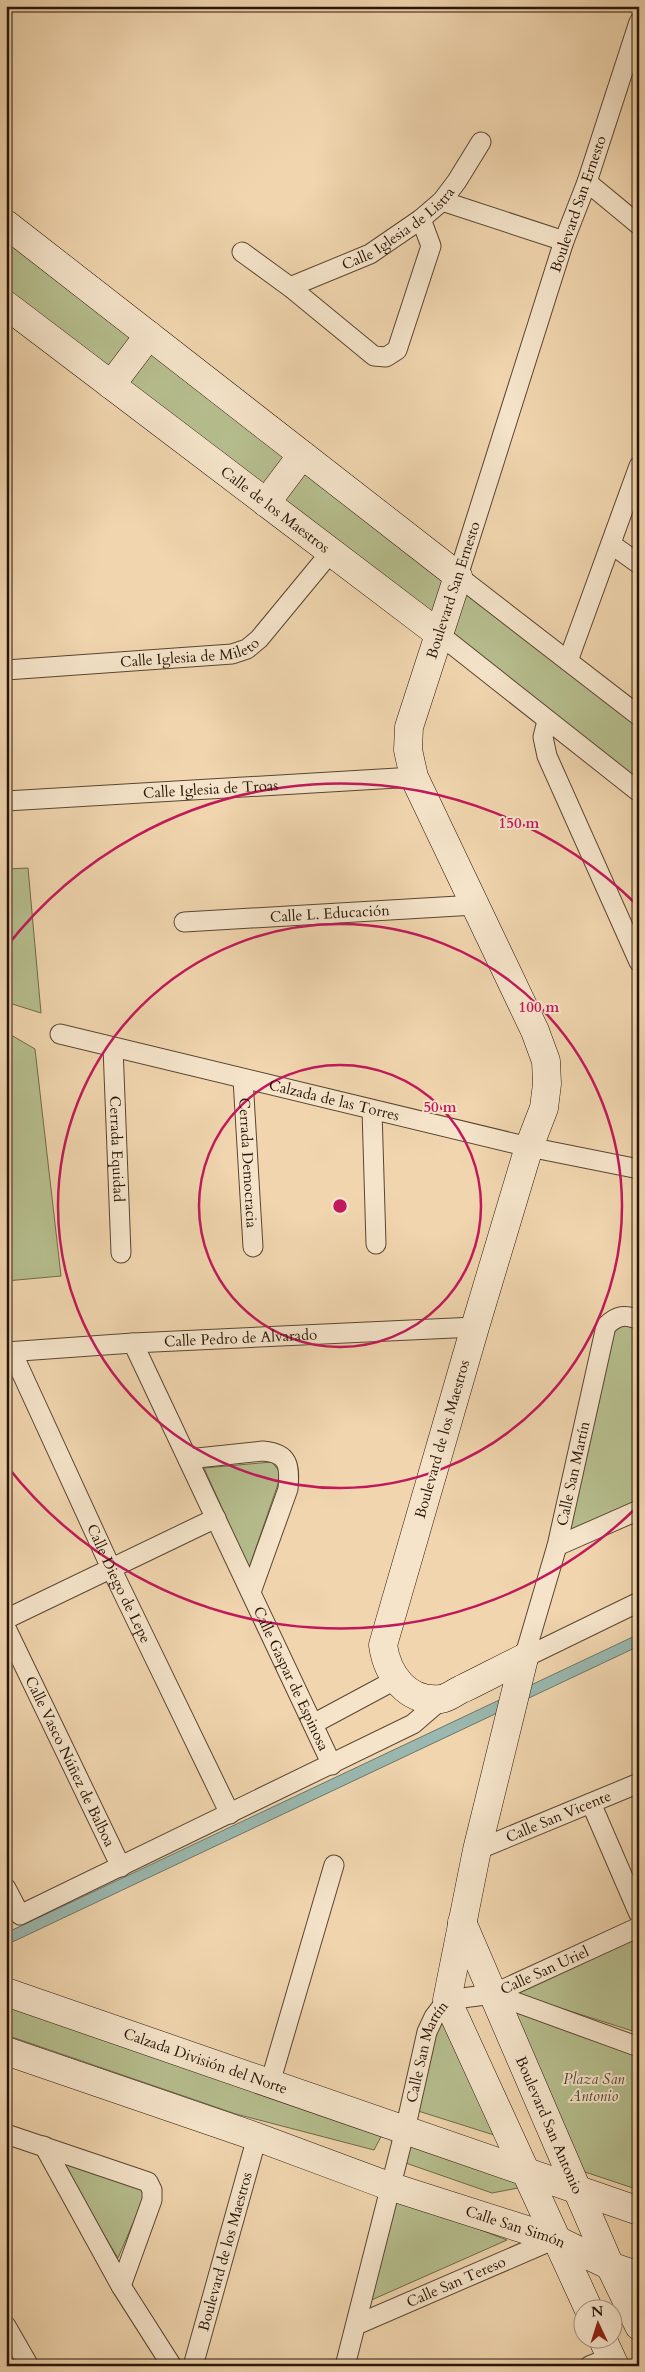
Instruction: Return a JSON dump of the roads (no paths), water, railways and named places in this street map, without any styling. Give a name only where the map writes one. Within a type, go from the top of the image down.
[{"type":"main road","points":[[6,224],[458,576]]},
{"type":"main road","name":"Calle de los Maestros","points":[[6,305],[439,634]]},
{"type":"main road","points":[[111,385],[149,335]]},
{"type":"main road","points":[[266,503],[302,455]]},
{"type":"main road","name":"Boulevard San Ernesto","points":[[458,576],[410,727],[408,750],[414,777],[535,1031],[546,1061],[547,1084],[544,1108],[529,1147]]},
{"type":"main road","name":"Boulevard de los Maestros","points":[[395,1680],[385,1661],[383,1645],[529,1147]]},
{"type":"main road","points":[[395,1680],[408,1691],[424,1698],[442,1699],[522,1669]]},
{"type":"main road","name":"Calle San Martín","points":[[447,2000],[477,1850],[522,1669]]},
{"type":"main road","name":"Boulevard San Antonio","points":[[462,1922],[610,2266],[639,2326]]},
{"type":"main road","name":"Calzada División del Norte","points":[[6,1992],[405,2130]]},
{"type":"main road","points":[[447,2000],[524,2172],[584,2300]]},
{"type":"main road","points":[[6,2051],[257,2137],[389,2186]]},
{"type":"main road","points":[[405,2130],[639,2211]]},
{"type":"main road","name":"Calle San Simón","points":[[389,2186],[555,2239],[610,2266],[639,2276]]},
{"type":"street","name":"Boulevard San Ernesto","points":[[458,576],[564,241],[587,182],[639,22]]},
{"type":"street","name":"Calle Iglesia de Listra","points":[[290,287],[370,254],[421,219],[442,200],[457,181],[481,142]]},
{"type":"street","points":[[587,182],[639,225]]},
{"type":"street","points":[[442,200],[564,241]]},
{"type":"street","points":[[242,252],[290,287],[374,356],[386,356],[397,350],[432,246],[421,219]]},
{"type":"street","points":[[568,662],[639,466]]},
{"type":"street","points":[[612,544],[639,564]]},
{"type":"street","name":"Calle Iglesia de Mileto","points":[[6,670],[232,654],[247,649],[260,639],[330,553]]},
{"type":"street","points":[[458,576],[639,716]]},
{"type":"street","points":[[439,634],[639,792]]},
{"type":"street","points":[[547,721],[543,737],[547,756],[639,962]]},
{"type":"street","name":"Calle Iglesia de Troas","points":[[6,801],[414,777]]},
{"type":"street","name":"Calle L. Educación","points":[[184,922],[475,905]]},
{"type":"street","name":"Calzada de las Torres","points":[[60,1034],[529,1147],[639,1169]]},
{"type":"street","name":"Cerrada Equidad","points":[[113,1047],[121,1253]]},
{"type":"street","name":"Cerrada Democracia","points":[[243,1078],[253,1248]]},
{"type":"street","points":[[372,1110],[376,1244]]},
{"type":"street","name":"Calle San Martín","points":[[557,1546],[606,1326],[615,1317],[629,1316],[639,1320]]},
{"type":"street","name":"Calle Pedro de Alvarado","points":[[9,1352],[475,1327]]},
{"type":"street","name":"Calle Gaspar de Espinosa","points":[[133,1344],[332,1764]]},
{"type":"street","name":"Calle Diego de Lepe","points":[[9,1352],[230,1814]]},
{"type":"street","name":"Calle Gaspar de Espinosa","points":[[188,1459],[263,1451],[275,1452],[286,1460],[290,1472],[288,1489],[251,1592]]},
{"type":"street","name":"Calle San Martín","points":[[557,1546],[639,1510]]},
{"type":"street","points":[[6,1619],[216,1518]]},
{"type":"street","points":[[522,1669],[557,1546]]},
{"type":"street","points":[[522,1669],[639,1602]]},
{"type":"street","name":"Calle Vasco Núñez de Balboa","points":[[6,1628],[121,1867]]},
{"type":"street","points":[[313,1724],[395,1680]]},
{"type":"street","points":[[6,1888],[20,1915],[413,1724],[442,1699]]},
{"type":"street","name":"Calle San Vicente","points":[[477,1850],[639,1783]]},
{"type":"street","points":[[591,1803],[639,1914]]},
{"type":"street","points":[[270,2083],[334,1865]]},
{"type":"street","name":"Calle San Uriel","points":[[447,2000],[493,1994],[639,1927]]},
{"type":"street","points":[[493,1994],[639,2047]]},
{"type":"street","name":"Calle San Martín","points":[[345,2366],[389,2186],[405,2130],[427,2032],[434,2017],[447,2000]]},
{"type":"street","points":[[6,2134],[148,2182],[152,2190],[152,2200],[121,2286]]},
{"type":"street","name":"Boulevard de los Maestros","points":[[193,2366],[257,2137]]},
{"type":"street","points":[[44,2146],[121,2286],[172,2366]]},
{"type":"street","name":"Calle San Tereso","points":[[356,2325],[555,2239]]},
{"type":"street","points":[[6,2326],[28,2366]]},
{"type":"water","points":[[639,1634],[639,1646],[6,1945],[6,1933]]},
{"type":"park label","name":"Plaza San Antonio","points":[[594,2088]]}]
